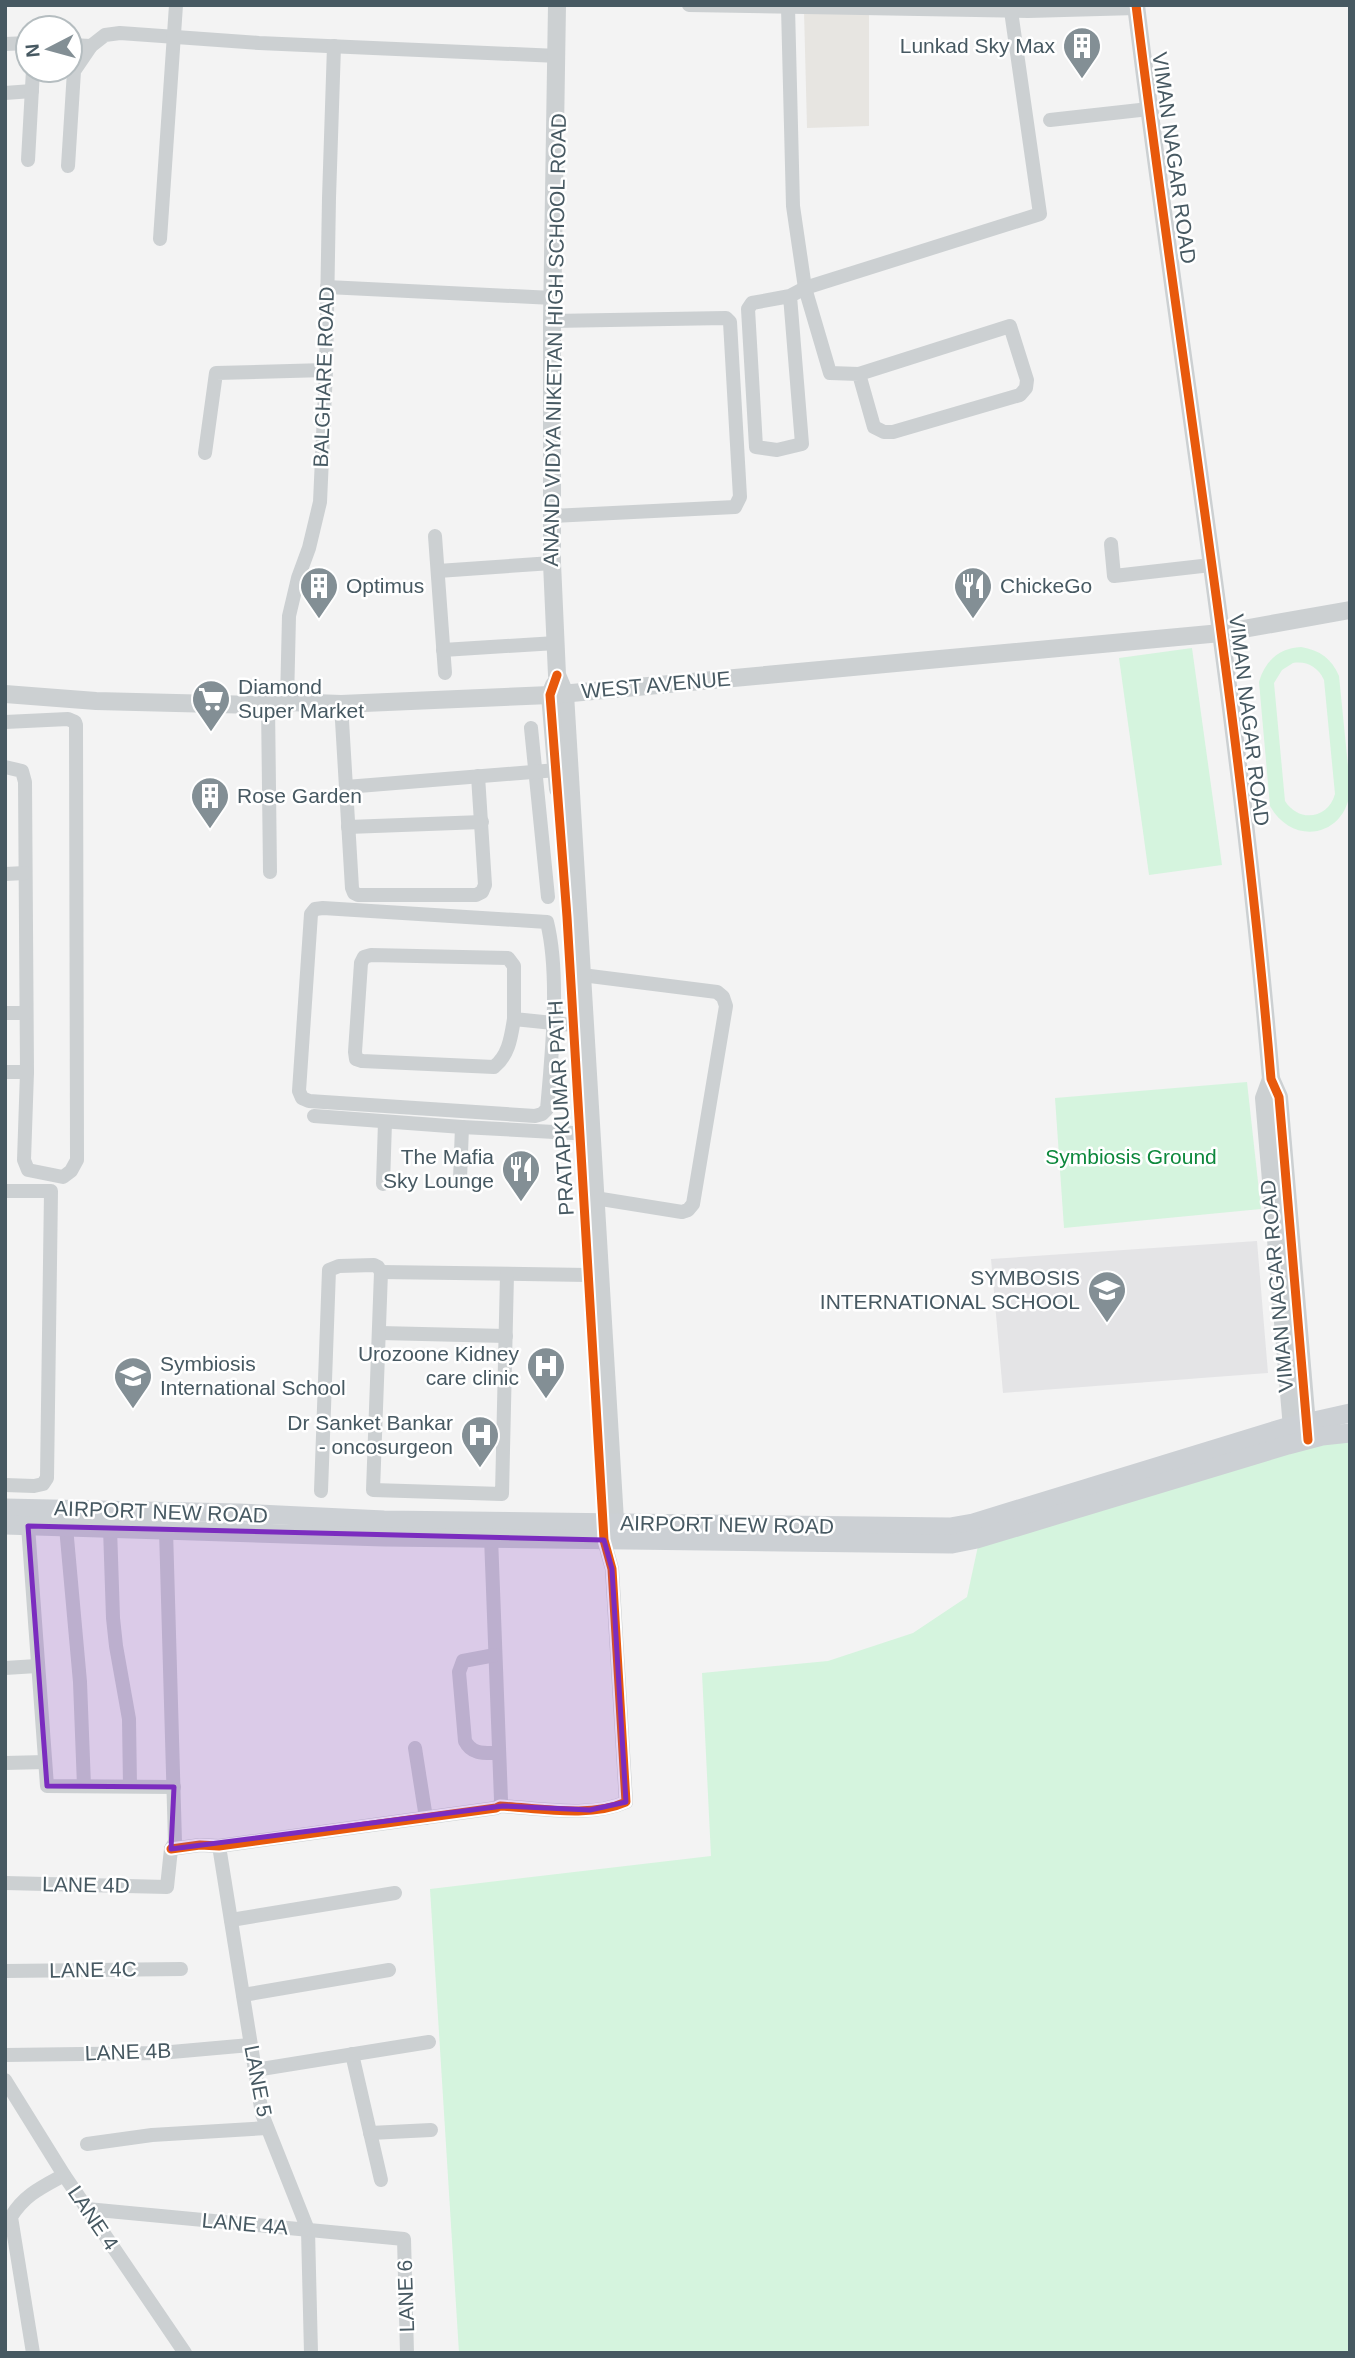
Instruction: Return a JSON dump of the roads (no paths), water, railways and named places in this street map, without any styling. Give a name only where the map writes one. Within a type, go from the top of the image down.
[{"type":"main road","name":"AIRPORT NEW ROAD","points":[[5,1525],[384,1537],[491,1537],[610,1531],[925,1528],[962,1525],[1300,1433],[1350,1413]]},
{"type":"main road","name":"AIRPORT NEW ROAD","points":[[1300,1433],[1350,1433]]},
{"type":"main road","name":"AIRPORT NEW ROAD","points":[[5,1508],[239,1513],[610,1531]]},
{"type":"street","points":[[160,239],[176,36],[176,5]]},
{"type":"street","name":"ANAND VIDYA NIKETAN HIGH SCHOOL ROAD","points":[[557,5],[552,321],[552,563],[557,675]]},
{"type":"street","points":[[689,5],[1011,10],[1136,7]]},
{"type":"street","points":[[788,7],[793,206],[805,288],[830,373],[859,373],[1010,326],[1027,380],[1026,388],[1020,395],[893,432],[884,432],[874,427],[859,373]]},
{"type":"street","name":"VIMAN NAGAR ROAD","points":[[1136,7],[1221,632],[1260,950],[1271,1079],[1264,1098],[1300,1433]]},
{"type":"street","points":[[790,296],[802,444],[777,450],[756,447],[748,309],[752,303],[790,296],[805,288],[1040,214],[1011,10]]},
{"type":"street","points":[[68,166],[74,71],[91,46],[105,35],[120,33],[259,43],[558,55]]},
{"type":"street","points":[[84,45],[91,46]]},
{"type":"street","name":"BALGHARE ROAD","points":[[286,702],[289,616],[320,502],[334,46]]},
{"type":"street","points":[[29,160],[32,84]]},
{"type":"street","points":[[5,93],[32,91]]},
{"type":"street","points":[[1051,120],[1149,109]]},
{"type":"street","points":[[327,287],[553,298]]},
{"type":"street","points":[[552,321],[726,317],[730,322],[740,497],[735,508],[552,516]]},
{"type":"street","points":[[205,453],[216,373],[326,370]]},
{"type":"street","points":[[435,536],[445,673]]},
{"type":"street","points":[[1111,544],[1114,576],[1212,565]]},
{"type":"street","points":[[438,571],[552,563]]},
{"type":"street","name":"WEST AVENUE","points":[[5,694],[96,701],[341,704],[557,694],[1221,632],[1350,610]]},
{"type":"street","points":[[443,649],[556,643]]},
{"type":"street","name":"PRATAPKUMAR PATH","points":[[557,675],[557,770],[582,975],[588,1275],[596,1311]]},
{"type":"street","name":"PRATAPKUMAR PATH","points":[[557,694],[573,917],[573,1025],[595,1198],[596,1311],[610,1531]]},
{"type":"street","points":[[268,704],[270,872]]},
{"type":"street","points":[[341,704],[354,893],[476,895],[482,892],[485,885],[478,776]]},
{"type":"street","points":[[5,722],[68,719],[76,725],[77,1160],[71,1171],[62,1177],[28,1170],[24,1160],[27,1072],[24,775],[22,771],[5,767]]},
{"type":"street","points":[[531,728],[548,897]]},
{"type":"street","points":[[346,787],[557,770]]},
{"type":"street","points":[[348,827],[482,822]]},
{"type":"street","points":[[5,874],[25,873]]},
{"type":"street","points":[[323,908],[547,922],[552,943],[552,1023],[547,1110],[534,1116],[309,1101],[302,1098],[299,1091],[311,914],[315,909],[323,908]]},
{"type":"street","points":[[371,954],[508,958],[514,966],[514,1019],[502,1061],[494,1067],[362,1062],[356,1059],[361,963],[364,957],[371,954]]},
{"type":"street","points":[[582,975],[717,992],[723,997],[726,1006],[693,1204],[682,1212],[595,1198]]},
{"type":"street","points":[[5,1013],[26,1013]]},
{"type":"street","points":[[514,1019],[573,1025]]},
{"type":"street","points":[[5,1072],[27,1072]]},
{"type":"street","points":[[314,1116],[462,1128],[586,1134]]},
{"type":"street","points":[[383,1184],[386,1122]]},
{"type":"street","points":[[460,1179],[462,1128]]},
{"type":"street","points":[[5,1485],[34,1486],[43,1484],[47,1478],[51,1191],[59,1182],[59,1176]]},
{"type":"street","points":[[5,1191],[51,1191]]},
{"type":"street","points":[[321,1491],[329,1270],[339,1266],[374,1265],[381,1272],[373,1490],[502,1494],[507,1274]]},
{"type":"street","points":[[381,1272],[588,1275]]},
{"type":"street","points":[[380,1334],[506,1336]]},
{"type":"street","points":[[27,1526],[47,1786],[174,1787]]},
{"type":"street","points":[[66,1527],[80,1682],[84,1786]]},
{"type":"street","points":[[110,1528],[114,1627],[129,1719],[131,1786]]},
{"type":"street","points":[[166,1530],[174,1787],[175,1842],[172,1849]]},
{"type":"street","points":[[172,1849],[200,1845],[219,1846],[500,1806],[590,1810],[614,1807],[626,1802],[610,1531]]},
{"type":"street","points":[[491,1537],[500,1806]]},
{"type":"street","points":[[495,1654],[463,1661],[459,1672],[465,1741],[468,1748],[475,1752],[499,1753]]},
{"type":"street","points":[[5,1668],[37,1666]]},
{"type":"street","points":[[415,1748],[426,1818]]},
{"type":"street","points":[[5,1763],[45,1762]]},
{"type":"street","name":"LANE 5","points":[[219,1846],[262,2115],[308,2230],[311,2353]]},
{"type":"street","name":"LANE 4D","points":[[5,1883],[167,1887],[172,1849]]},
{"type":"street","points":[[231,1920],[395,1893]]},
{"type":"street","name":"LANE 4C","points":[[5,1971],[181,1969]]},
{"type":"street","points":[[243,1995],[389,1970]]},
{"type":"street","points":[[255,2070],[429,2042]]},
{"type":"street","name":"LANE 4B","points":[[5,2055],[160,2053],[250,2045]]},
{"type":"street","points":[[352,2054],[381,2180]]},
{"type":"street","name":"LANE 4","points":[[5,2080],[64,2175],[185,2353]]},
{"type":"street","points":[[87,2144],[152,2135],[267,2127]]},
{"type":"street","points":[[370,2133],[431,2130]]},
{"type":"street","points":[[33,2353],[10,2217],[19,2203],[33,2191],[64,2175]]},
{"type":"street","name":"LANE 4A","points":[[87,2209],[404,2239]]},
{"type":"street","name":"LANE 6","points":[[404,2239],[407,2353]]},
{"type":"place","name":"Lunkad Sky Max","points":[[1082,80]]},
{"type":"place","name":"Optimus","points":[[319,620]]},
{"type":"place","name":"ChickeGo","points":[[973,620]]},
{"type":"place","name":"Diamond Super Market","points":[[211,733]]},
{"type":"place","name":"Rose Garden","points":[[210,830]]},
{"type":"place","name":"The Mafia Sky Lounge","points":[[521,1203]]},
{"type":"place","name":"SYMBOSIS INTERNATIONAL SCHOOL","points":[[1107,1324]]},
{"type":"place","name":"Urozoone Kidney care clinic","points":[[546,1400]]},
{"type":"place","name":"Symbiosis International School","points":[[133,1410]]},
{"type":"place","name":"Dr Sanket Bankar - oncosurgeon","points":[[480,1469]]},
{"type":"park label","name":"Symbiosis Ground","points":[[1131,1157]]}]
